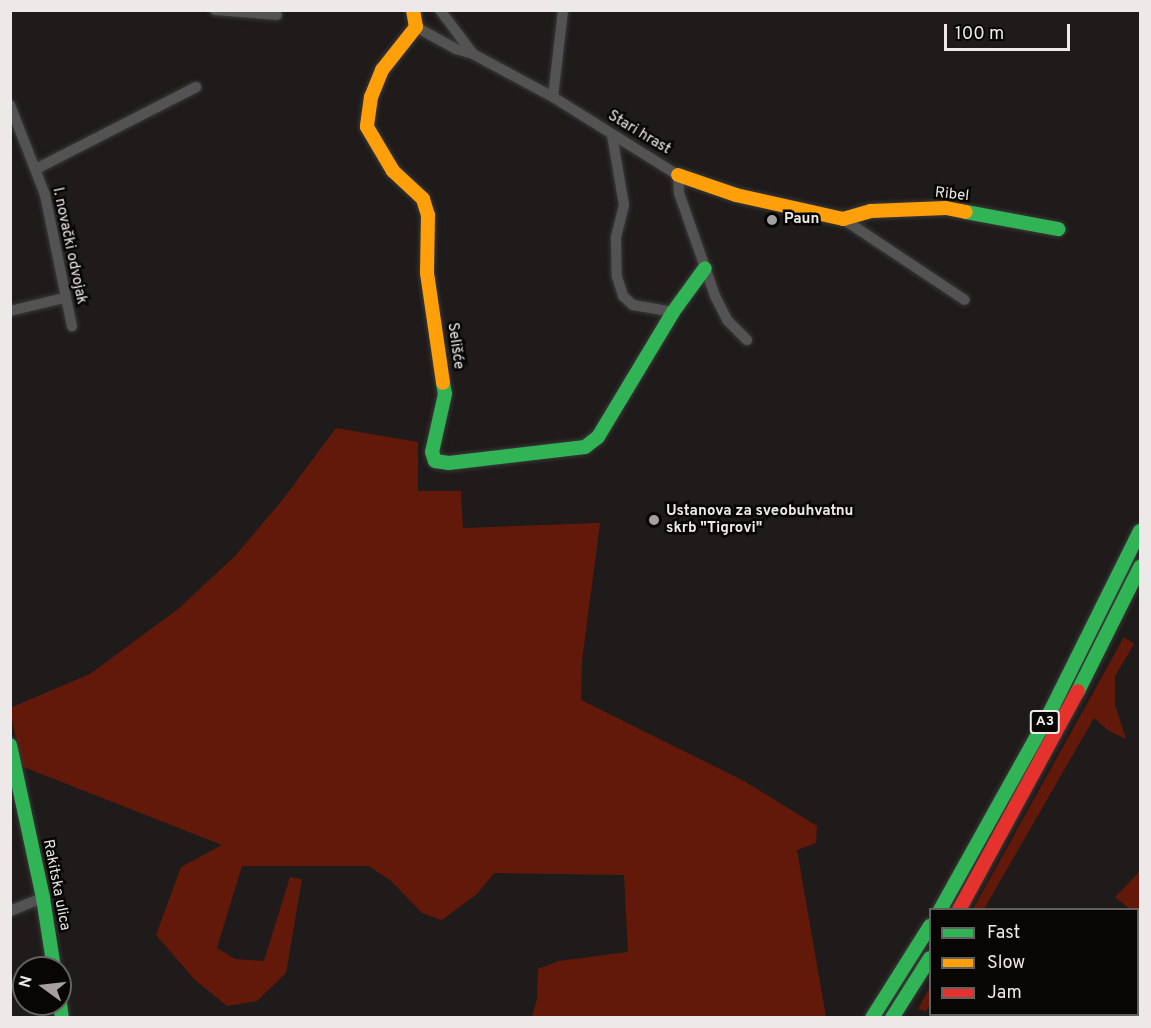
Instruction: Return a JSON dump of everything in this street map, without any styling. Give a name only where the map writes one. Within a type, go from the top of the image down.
[{"type":"main road","points":[[413,10],[416,27]]},
{"type":"main road","name":"Selišće","points":[[416,27],[382,69],[371,97],[367,126],[393,171],[423,199],[428,215],[427,273],[445,394],[432,452],[435,461],[449,463],[585,447],[598,437],[673,312]]},
{"type":"main road","name":"Ribel","points":[[678,175],[736,195],[843,219],[871,211],[946,208],[1058,229]]},
{"type":"main road","points":[[673,312],[705,268]]},
{"type":"main road","name":"A3","points":[[941,908],[1050,712],[1140,531]]},
{"type":"main road","name":"A3","points":[[960,908],[1049,746],[1140,567]]},
{"type":"main road","name":"Rakitska ulica","points":[[10,745],[44,898],[52,956]]},
{"type":"main road","points":[[872,1017],[929,928]]},
{"type":"main road","points":[[892,1017],[929,960]]},
{"type":"street","points":[[216,10],[277,15]]},
{"type":"street","name":"Stari hrast","points":[[440,10],[473,54],[553,97],[612,135],[639,148],[678,175],[679,193],[696,236],[705,268],[728,321],[747,340]]},
{"type":"street","points":[[553,97],[563,10]]},
{"type":"street","points":[[416,27],[456,49],[473,54]]},
{"type":"street","points":[[36,169],[196,87]]},
{"type":"street","name":"I. novački odvojak","points":[[10,105],[36,169],[53,225],[64,298],[72,326]]},
{"type":"street","points":[[612,135],[624,205],[616,238],[617,277],[623,296],[633,305],[673,312]]},
{"type":"street","name":"Ribel","points":[[843,219],[965,300]]},
{"type":"street","points":[[10,311],[64,298]]},
{"type":"street","points":[[10,911],[44,898]]},
{"type":"shaded area","points":[[336,428],[418,442],[418,491],[461,491],[463,528],[600,523],[582,661],[581,700],[744,781],[817,826],[816,843],[797,850],[826,1017],[532,1017],[537,999],[538,969],[559,961],[628,952],[624,875],[494,873],[477,894],[442,920],[422,913],[391,881],[369,866],[242,866],[217,948],[235,959],[264,961],[290,877],[302,879],[286,973],[257,1001],[227,1006],[195,980],[156,935],[181,867],[222,845],[21,766],[10,708],[90,674],[178,609],[235,556],[284,498]]},
{"type":"shaded area","points":[[1124,637],[1134,644],[1115,676],[1115,705],[1126,739],[1109,731],[1094,718],[985,908],[974,908]]},
{"type":"shaded area","points":[[1140,871],[1140,919],[1139,908],[1129,908],[1115,897]]},
{"type":"shaded area","points":[[929,989],[929,1006],[926,1011],[918,1009]]},
{"type":"shaded area","points":[[1041,1016],[1106,1016],[1104,1018]]},
{"type":"traffic: fast","points":[[966,212],[1058,229]]},
{"type":"traffic: fast","points":[[443,383],[445,394],[432,452],[435,461],[449,463],[585,447],[598,437],[673,312],[705,268]]},
{"type":"traffic: fast","points":[[941,908],[1050,712],[1140,531]]},
{"type":"traffic: fast","points":[[1078,691],[1140,567]]},
{"type":"traffic: fast","points":[[10,745],[43,898],[52,956]]},
{"type":"traffic: fast","points":[[872,1018],[929,928]]},
{"type":"traffic: fast","points":[[892,1018],[929,960]]},
{"type":"traffic: slow","points":[[413,10],[416,27],[382,70],[371,97],[367,127],[393,171],[423,199],[428,215],[427,273],[443,383]]},
{"type":"traffic: slow","points":[[678,175],[736,195],[843,219],[871,211],[946,208],[966,212]]},
{"type":"traffic: jam","points":[[960,908],[1078,691]]},
{"type":"place","name":"Paun","points":[[772,220]]},
{"type":"place","name":"Ustanova za sveobuhvatnu skrb \"Tigrovi\"","points":[[654,520]]}]
